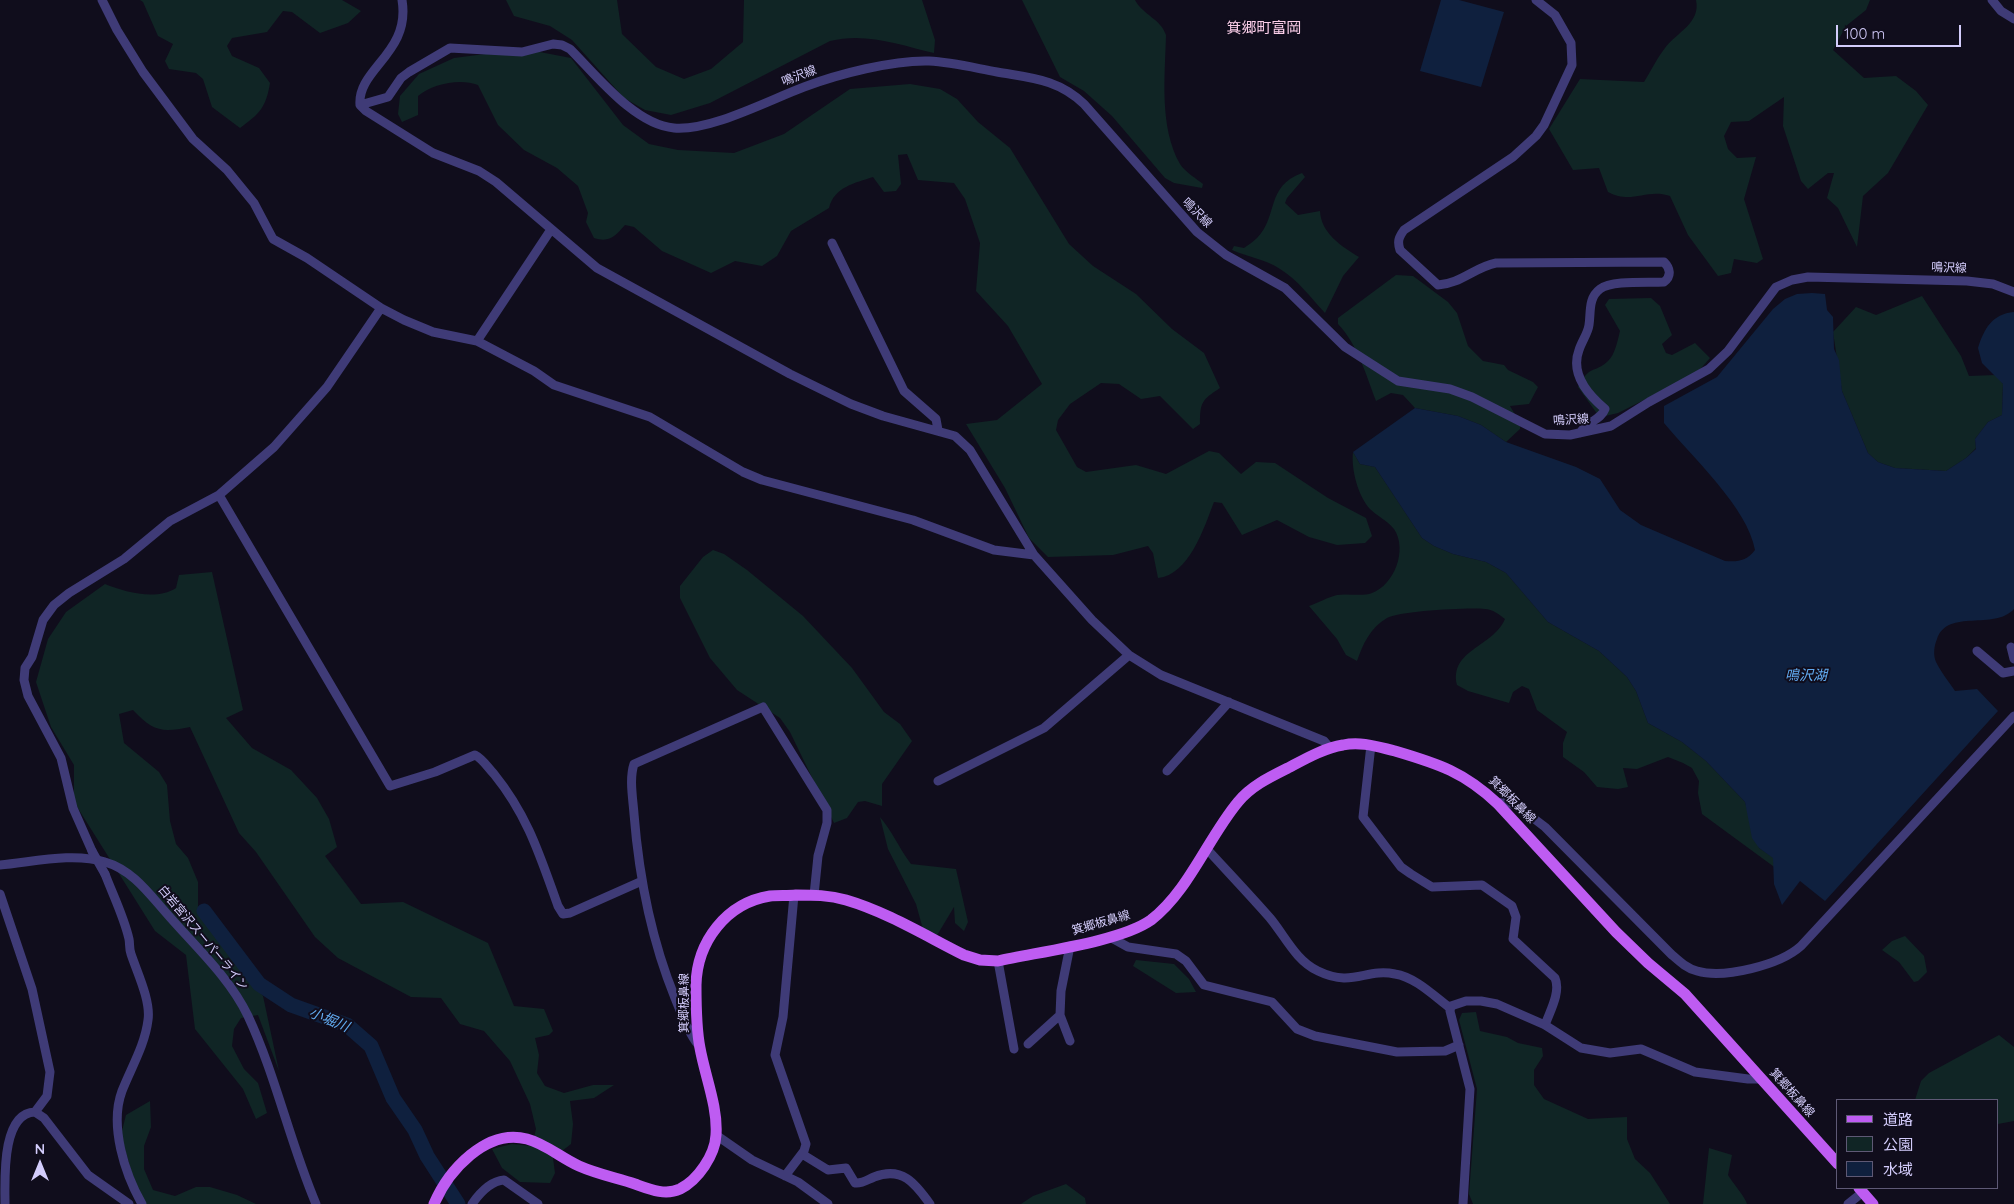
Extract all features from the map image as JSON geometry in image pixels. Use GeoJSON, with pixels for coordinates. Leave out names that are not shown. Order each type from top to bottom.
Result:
{"type":"FeatureCollection","features":[{"type":"Feature","properties":{"kind":"main road","name":"箕郷板鼻線"},"geometry":{"type":"LineString","coordinates":[[434,1204],[440,1190],[458,1167],[475,1152],[502,1138],[528,1139],[586,1168],[654,1190],[667,1192],[680,1189],[694,1179],[708,1161],[715,1144],[716,1135],[716,1118],[699,1046],[697,972],[699,958],[709,936],[730,914],[747,904],[770,896],[814,895],[836,897],[856,903],[964,955],[980,960],[998,961],[1110,937],[1142,925],[1161,911],[1175,895],[1235,805],[1252,789],[1273,775],[1330,748],[1349,744],[1371,745],[1439,764],[1480,786],[1616,932],[1648,963],[1685,994],[1836,1162]]}},
{"type":"Feature","properties":{"kind":"main road"},"geometry":{"type":"LineString","coordinates":[[1861,1190],[1873,1204]]}},
{"type":"Feature","properties":{"kind":"street"},"geometry":{"type":"LineString","coordinates":[[102,0],[117,30],[143,72],[193,138],[228,170],[254,203],[272,238],[307,258],[381,308],[433,332],[478,341],[534,371],[554,385],[650,417],[743,472],[762,480],[913,520],[994,550],[1034,555]]}},
{"type":"Feature","properties":{"kind":"street"},"geometry":{"type":"LineString","coordinates":[[402,0],[398,39],[362,87],[359,94],[360,105],[433,152],[479,171],[496,182],[550,231],[597,268],[790,374],[870,412],[955,436],[964,442],[1034,555],[1092,620],[1129,655],[1162,675],[1324,741],[1330,748]]}},
{"type":"Feature","properties":{"kind":"street"},"geometry":{"type":"LineString","coordinates":[[1536,0],[1555,15],[1571,44],[1572,65],[1544,125],[1536,136],[1513,157],[1404,230],[1399,237],[1398,244],[1400,250],[1438,285],[1456,282],[1487,264],[1496,263],[1664,262],[1670,272],[1668,279],[1664,282],[1613,284],[1601,288],[1593,296],[1589,326],[1576,363],[1579,377],[1594,399],[1605,409],[1603,414],[1585,425],[1580,434]]}},
{"type":"Feature","properties":{"kind":"street"},"geometry":{"type":"LineString","coordinates":[[1992,0],[2002,11],[2014,19]]}},
{"type":"Feature","properties":{"kind":"street","name":"鳴沢線"},"geometry":{"type":"LineString","coordinates":[[360,105],[388,97],[401,78],[450,48],[522,52],[553,44],[562,45],[570,50],[633,111],[673,128],[705,124],[748,111],[833,76],[906,62],[948,63],[1044,80],[1063,87],[1084,104],[1197,232],[1226,255],[1285,288],[1345,347],[1373,367],[1398,381],[1450,389],[1472,397],[1537,432],[1570,435],[1611,426],[1708,369],[1728,351],[1776,287],[1792,280],[1808,277],[1967,281],[1993,284],[2014,292]]}},
{"type":"Feature","properties":{"kind":"street"},"geometry":{"type":"LineString","coordinates":[[478,341],[550,231]]}},
{"type":"Feature","properties":{"kind":"street"},"geometry":{"type":"LineString","coordinates":[[832,243],[904,391],[936,419],[938,430]]}},
{"type":"Feature","properties":{"kind":"street"},"geometry":{"type":"LineString","coordinates":[[142,1204],[130,1184],[118,1136],[122,1092],[133,1068],[149,1019],[141,981],[130,951],[129,938],[105,874],[92,851],[73,808],[61,758],[28,696],[24,680],[26,668],[32,657],[43,620],[60,600],[131,554],[170,521],[218,495],[274,447],[304,414],[349,356],[381,308]]}},
{"type":"Feature","properties":{"kind":"street"},"geometry":{"type":"LineString","coordinates":[[218,495],[390,786],[435,772],[475,755],[498,780],[528,826],[537,844],[558,906],[563,914],[570,914],[642,881]]}},
{"type":"Feature","properties":{"kind":"street"},"geometry":{"type":"LineString","coordinates":[[2011,647],[2014,658]]}},
{"type":"Feature","properties":{"kind":"street"},"geometry":{"type":"LineString","coordinates":[[1977,652],[2004,674],[2014,671]]}},
{"type":"Feature","properties":{"kind":"street"},"geometry":{"type":"LineString","coordinates":[[938,780],[1044,728],[1129,655]]}},
{"type":"Feature","properties":{"kind":"street"},"geometry":{"type":"LineString","coordinates":[[1167,771],[1229,702]]}},
{"type":"Feature","properties":{"kind":"street"},"geometry":{"type":"LineString","coordinates":[[699,1046],[686,1026],[662,966],[642,881],[633,803],[634,764],[763,707],[827,810],[827,823],[818,856],[814,895]]}},
{"type":"Feature","properties":{"kind":"street"},"geometry":{"type":"LineString","coordinates":[[1498,804],[1506,801],[1520,808],[1545,827],[1671,954],[1687,967],[1706,974],[1752,970],[1794,952],[1801,946],[2014,716]]}},
{"type":"Feature","properties":{"kind":"street"},"geometry":{"type":"LineString","coordinates":[[1371,745],[1363,817],[1401,867],[1432,887],[1482,885],[1512,906],[1516,917],[1513,939],[1555,978],[1557,983],[1554,1000],[1545,1025]]}},
{"type":"Feature","properties":{"kind":"street"},"geometry":{"type":"LineString","coordinates":[[1206,848],[1271,920],[1301,959],[1315,970],[1331,977],[1349,980],[1380,973],[1396,974],[1429,992],[1450,1008],[1470,1089],[1463,1204]]}},
{"type":"Feature","properties":{"kind":"street","name":"白岩宮沢スーパーライン"},"geometry":{"type":"LineString","coordinates":[[0,865],[64,859],[92,860],[106,862],[120,868],[141,884],[216,970],[248,1015],[316,1204]]}},
{"type":"Feature","properties":{"kind":"street"},"geometry":{"type":"LineString","coordinates":[[0,894],[32,989],[50,1072],[46,1096],[35,1112],[25,1115],[19,1121],[9,1140],[6,1154],[5,1204]]}},
{"type":"Feature","properties":{"kind":"street"},"geometry":{"type":"LineString","coordinates":[[785,1176],[802,1154],[806,1144],[775,1055],[783,1017],[794,895]]}},
{"type":"Feature","properties":{"kind":"street"},"geometry":{"type":"LineString","coordinates":[[1110,937],[1128,947],[1176,954],[1186,961],[1204,985],[1272,1002],[1297,1029],[1315,1036],[1397,1052],[1438,1052],[1460,1045]]}},
{"type":"Feature","properties":{"kind":"street"},"geometry":{"type":"LineString","coordinates":[[1070,946],[1061,991],[1060,1015],[1070,1041]]}},
{"type":"Feature","properties":{"kind":"street"},"geometry":{"type":"LineString","coordinates":[[998,961],[1014,1050]]}},
{"type":"Feature","properties":{"kind":"street"},"geometry":{"type":"LineString","coordinates":[[1450,1008],[1466,1001],[1481,1001],[1521,1013],[1545,1025],[1581,1048],[1610,1053],[1641,1049],[1695,1072],[1748,1080],[1760,1079]]}},
{"type":"Feature","properties":{"kind":"street"},"geometry":{"type":"LineString","coordinates":[[1028,1044],[1060,1015]]}},
{"type":"Feature","properties":{"kind":"street"},"geometry":{"type":"LineString","coordinates":[[35,1112],[44,1118],[88,1175],[129,1204]]}},
{"type":"Feature","properties":{"kind":"street"},"geometry":{"type":"LineString","coordinates":[[716,1135],[752,1160],[798,1182],[828,1204]]}},
{"type":"Feature","properties":{"kind":"street"},"geometry":{"type":"LineString","coordinates":[[802,1154],[828,1170],[846,1168],[856,1183],[860,1184],[875,1177],[891,1173],[904,1175],[915,1184],[930,1204]]}},
{"type":"Feature","properties":{"kind":"street"},"geometry":{"type":"LineString","coordinates":[[472,1204],[478,1195],[498,1180],[504,1180],[538,1204]]}},
{"type":"Feature","properties":{"kind":"street"},"geometry":{"type":"LineString","coordinates":[[1848,1204],[1861,1190]]}},
{"type":"Feature","properties":{"kind":"green space"},"geometry":{"type":"Polygon","coordinates":[[[140,0],[342,0],[361,11],[348,23],[320,33],[292,12],[283,11],[267,32],[232,38],[227,46],[232,56],[259,68],[270,83],[261,110],[240,128],[212,107],[203,79],[196,73],[169,69],[165,61],[173,44],[158,36],[143,2],[140,0]]]}},
{"type":"Feature","properties":{"kind":"green space"},"geometry":{"type":"Polygon","coordinates":[[[506,0],[617,0],[622,34],[656,67],[684,79],[711,69],[743,42],[744,0],[922,0],[935,40],[934,53],[896,43],[870,39],[857,38],[830,41],[710,103],[671,115],[645,110],[624,98],[572,40],[550,26],[514,16],[506,0]]]}},
{"type":"Feature","properties":{"kind":"green space"},"geometry":{"type":"Polygon","coordinates":[[[1022,0],[1135,0],[1160,25],[1166,35],[1164,84],[1166,118],[1173,150],[1182,167],[1203,184],[1202,188],[1174,183],[1165,178],[1112,116],[1084,91],[1060,77],[1022,0]]]}},
{"type":"Feature","properties":{"kind":"green space"},"geometry":{"type":"Polygon","coordinates":[[[1696,0],[1870,0],[1866,10],[1846,26],[1833,50],[1864,78],[1896,76],[1916,91],[1928,105],[1888,173],[1863,196],[1857,247],[1838,208],[1827,198],[1834,173],[1828,173],[1808,189],[1801,181],[1783,126],[1784,97],[1749,121],[1731,122],[1724,136],[1728,149],[1737,158],[1756,157],[1744,199],[1763,259],[1757,263],[1734,259],[1731,273],[1718,276],[1688,235],[1670,196],[1654,194],[1632,197],[1617,196],[1608,192],[1599,168],[1573,170],[1549,129],[1580,79],[1644,82],[1665,48],[1692,21],[1697,8],[1696,0]]]}},
{"type":"Feature","properties":{"kind":"green space"},"geometry":{"type":"Polygon","coordinates":[[[524,49],[571,58],[623,125],[649,144],[678,150],[734,153],[784,134],[850,89],[910,84],[940,89],[957,99],[978,122],[1010,148],[1069,244],[1093,266],[1136,294],[1172,329],[1204,353],[1220,388],[1203,402],[1200,424],[1193,429],[1160,396],[1141,399],[1119,384],[1101,383],[1070,404],[1058,420],[1056,430],[1077,467],[1086,472],[1136,465],[1166,474],[1209,451],[1219,453],[1241,474],[1256,462],[1275,463],[1328,498],[1366,518],[1372,536],[1365,543],[1337,545],[1309,537],[1277,520],[1242,535],[1222,503],[1214,502],[1194,549],[1178,569],[1169,575],[1158,578],[1153,553],[1148,546],[1113,555],[1048,557],[1029,538],[1005,488],[966,424],[997,420],[1042,384],[1008,326],[976,291],[980,243],[965,199],[954,183],[918,180],[907,154],[898,155],[901,184],[896,191],[884,192],[873,177],[846,187],[835,195],[829,208],[791,231],[777,256],[762,266],[735,261],[711,273],[662,251],[634,227],[625,225],[612,238],[604,240],[594,238],[586,222],[588,213],[578,186],[557,168],[524,150],[498,125],[478,85],[455,82],[438,85],[418,96],[418,115],[402,122],[398,114],[400,96],[419,74],[454,58],[524,49]]]}},
{"type":"Feature","properties":{"kind":"green space"},"geometry":{"type":"Polygon","coordinates":[[[1302,173],[1305,177],[1285,203],[1298,215],[1320,211],[1324,226],[1333,238],[1359,257],[1343,276],[1325,313],[1304,289],[1286,273],[1268,263],[1232,250],[1234,246],[1244,248],[1257,238],[1264,229],[1277,194],[1282,186],[1290,179],[1302,173]]]}},
{"type":"Feature","properties":{"kind":"green space"},"geometry":{"type":"Polygon","coordinates":[[[1396,275],[1413,276],[1448,302],[1457,313],[1468,346],[1483,361],[1504,365],[1508,370],[1533,382],[1538,387],[1529,404],[1510,406],[1520,423],[1520,429],[1506,442],[1481,425],[1458,416],[1415,408],[1403,395],[1391,393],[1376,401],[1361,361],[1351,341],[1338,324],[1338,318],[1396,275]]]}},
{"type":"Feature","properties":{"kind":"green space"},"geometry":{"type":"Polygon","coordinates":[[[1922,296],[1961,356],[1969,376],[1996,375],[2003,384],[2002,415],[1988,422],[1975,439],[1976,448],[1966,458],[1946,471],[1895,468],[1878,462],[1868,453],[1842,391],[1833,332],[1856,307],[1876,315],[1922,296]]]}},
{"type":"Feature","properties":{"kind":"green space"},"geometry":{"type":"Polygon","coordinates":[[[1651,298],[1660,306],[1672,335],[1662,344],[1666,353],[1672,355],[1695,343],[1710,358],[1696,374],[1618,413],[1605,416],[1598,415],[1578,387],[1589,372],[1608,361],[1616,347],[1620,331],[1605,305],[1609,299],[1651,298]]]}},
{"type":"Feature","properties":{"kind":"green space"},"geometry":{"type":"Polygon","coordinates":[[[1353,452],[1360,464],[1375,467],[1422,538],[1434,546],[1453,554],[1486,562],[1506,573],[1548,622],[1599,651],[1627,677],[1636,691],[1648,723],[1682,742],[1706,761],[1745,802],[1759,848],[1774,858],[1777,869],[1702,814],[1698,793],[1699,781],[1692,768],[1668,757],[1637,769],[1623,768],[1628,787],[1618,789],[1597,787],[1584,772],[1563,757],[1563,743],[1567,732],[1537,710],[1529,689],[1522,686],[1513,692],[1509,703],[1468,691],[1457,685],[1456,673],[1459,664],[1491,636],[1505,619],[1493,611],[1488,609],[1451,609],[1405,613],[1387,618],[1372,632],[1357,661],[1346,655],[1337,639],[1309,606],[1337,595],[1368,594],[1380,589],[1387,583],[1397,566],[1400,547],[1394,529],[1370,509],[1362,497],[1354,474],[1353,452]]]}},
{"type":"Feature","properties":{"kind":"green space"},"geometry":{"type":"Polygon","coordinates":[[[713,550],[724,554],[747,570],[803,616],[852,668],[884,712],[900,724],[912,741],[882,784],[882,806],[865,801],[858,802],[847,818],[834,823],[790,732],[780,718],[737,690],[710,658],[680,598],[680,586],[703,557],[713,550]]]}},
{"type":"Feature","properties":{"kind":"green space"},"geometry":{"type":"Polygon","coordinates":[[[212,572],[243,710],[226,718],[252,748],[291,770],[317,798],[329,819],[337,847],[325,856],[361,904],[403,902],[488,943],[514,1006],[544,1009],[553,1031],[549,1035],[535,1038],[539,1055],[537,1073],[545,1086],[564,1093],[593,1085],[614,1085],[594,1098],[570,1101],[573,1124],[571,1144],[553,1158],[555,1173],[550,1183],[520,1182],[502,1168],[492,1149],[512,1144],[532,1146],[536,1129],[530,1104],[510,1061],[484,1031],[460,1024],[441,998],[411,997],[338,958],[315,937],[256,852],[239,833],[190,727],[172,730],[158,729],[146,722],[133,710],[119,714],[124,743],[159,772],[167,785],[170,821],[176,844],[188,858],[198,882],[198,911],[263,996],[279,1071],[258,1015],[241,1018],[234,1029],[232,1046],[244,1069],[258,1083],[267,1113],[256,1119],[243,1089],[195,1029],[186,955],[155,931],[74,802],[74,765],[51,727],[36,682],[48,639],[66,612],[105,584],[140,594],[159,594],[176,588],[179,575],[212,572]]]}},
{"type":"Feature","properties":{"kind":"green space"},"geometry":{"type":"Polygon","coordinates":[[[880,817],[911,864],[956,869],[968,922],[964,931],[955,923],[954,907],[936,937],[924,933],[916,904],[888,849],[880,817]]]}},
{"type":"Feature","properties":{"kind":"green space"},"geometry":{"type":"Polygon","coordinates":[[[1905,936],[1924,956],[1927,972],[1918,981],[1914,982],[1899,962],[1882,950],[1892,941],[1905,936]]]}},
{"type":"Feature","properties":{"kind":"green space"},"geometry":{"type":"Polygon","coordinates":[[[1136,960],[1174,964],[1189,979],[1196,992],[1176,993],[1133,966],[1136,960]]]}},
{"type":"Feature","properties":{"kind":"green space"},"geometry":{"type":"Polygon","coordinates":[[[1476,1012],[1480,1031],[1507,1037],[1518,1043],[1542,1048],[1543,1056],[1534,1070],[1534,1085],[1544,1099],[1588,1119],[1627,1117],[1627,1139],[1635,1159],[1650,1173],[1670,1204],[1473,1204],[1469,1194],[1477,1089],[1459,1020],[1462,1013],[1476,1012]]]}},
{"type":"Feature","properties":{"kind":"green space"},"geometry":{"type":"Polygon","coordinates":[[[1999,1035],[2014,1047],[2014,1121],[1999,1124],[1999,1099],[1915,1099],[1921,1081],[1929,1073],[1999,1035]]]}},
{"type":"Feature","properties":{"kind":"green space"},"geometry":{"type":"Polygon","coordinates":[[[150,1101],[151,1127],[144,1146],[144,1169],[153,1190],[175,1196],[196,1187],[210,1187],[237,1195],[256,1204],[146,1204],[135,1184],[121,1135],[126,1115],[150,1101]]]}},
{"type":"Feature","properties":{"kind":"green space"},"geometry":{"type":"Polygon","coordinates":[[[1709,1148],[1732,1155],[1728,1175],[1747,1204],[1703,1204],[1709,1148]]]}},
{"type":"Feature","properties":{"kind":"green space"},"geometry":{"type":"Polygon","coordinates":[[[1066,1184],[1085,1198],[1086,1204],[1021,1204],[1033,1196],[1066,1184]]]}},
{"type":"Feature","properties":{"kind":"water"},"geometry":{"type":"Polygon","coordinates":[[[1441,0],[1459,0],[1504,12],[1481,87],[1420,71],[1441,0]]]}},
{"type":"Feature","properties":{"kind":"water","name":"鳴沢湖"},"geometry":{"type":"Polygon","coordinates":[[[1797,294],[1825,294],[1827,310],[1833,317],[1834,349],[1839,360],[1842,391],[1868,453],[1878,462],[1895,468],[1946,471],[1976,449],[1975,439],[1988,422],[2002,415],[2003,384],[1982,363],[1978,348],[1986,329],[1995,319],[2006,313],[2014,312],[2014,609],[1995,619],[1951,624],[1943,630],[1937,639],[1935,648],[1934,656],[1936,662],[1955,691],[1977,689],[1998,711],[1825,901],[1800,881],[1782,905],[1774,884],[1773,858],[1759,848],[1752,838],[1745,802],[1706,761],[1682,742],[1648,723],[1636,691],[1627,677],[1599,651],[1548,622],[1506,573],[1486,562],[1453,554],[1434,546],[1422,538],[1375,467],[1360,464],[1353,452],[1415,408],[1458,416],[1481,425],[1506,442],[1576,467],[1600,479],[1620,510],[1641,525],[1725,561],[1742,560],[1755,550],[1742,517],[1731,500],[1664,423],[1664,406],[1717,377],[1773,309],[1785,299],[1797,294]]]}},
{"type":"Feature","properties":{"kind":"waterway","name":"小堀川"},"geometry":{"type":"LineString","coordinates":[[204,911],[259,984],[291,1005],[347,1025],[371,1046],[393,1098],[415,1130],[427,1156],[458,1204]]}},
{"type":"Feature","properties":{"kind":"district","name":"箕郷町富岡"},"geometry":{"type":"Point","coordinates":[1264,28]}}]}
